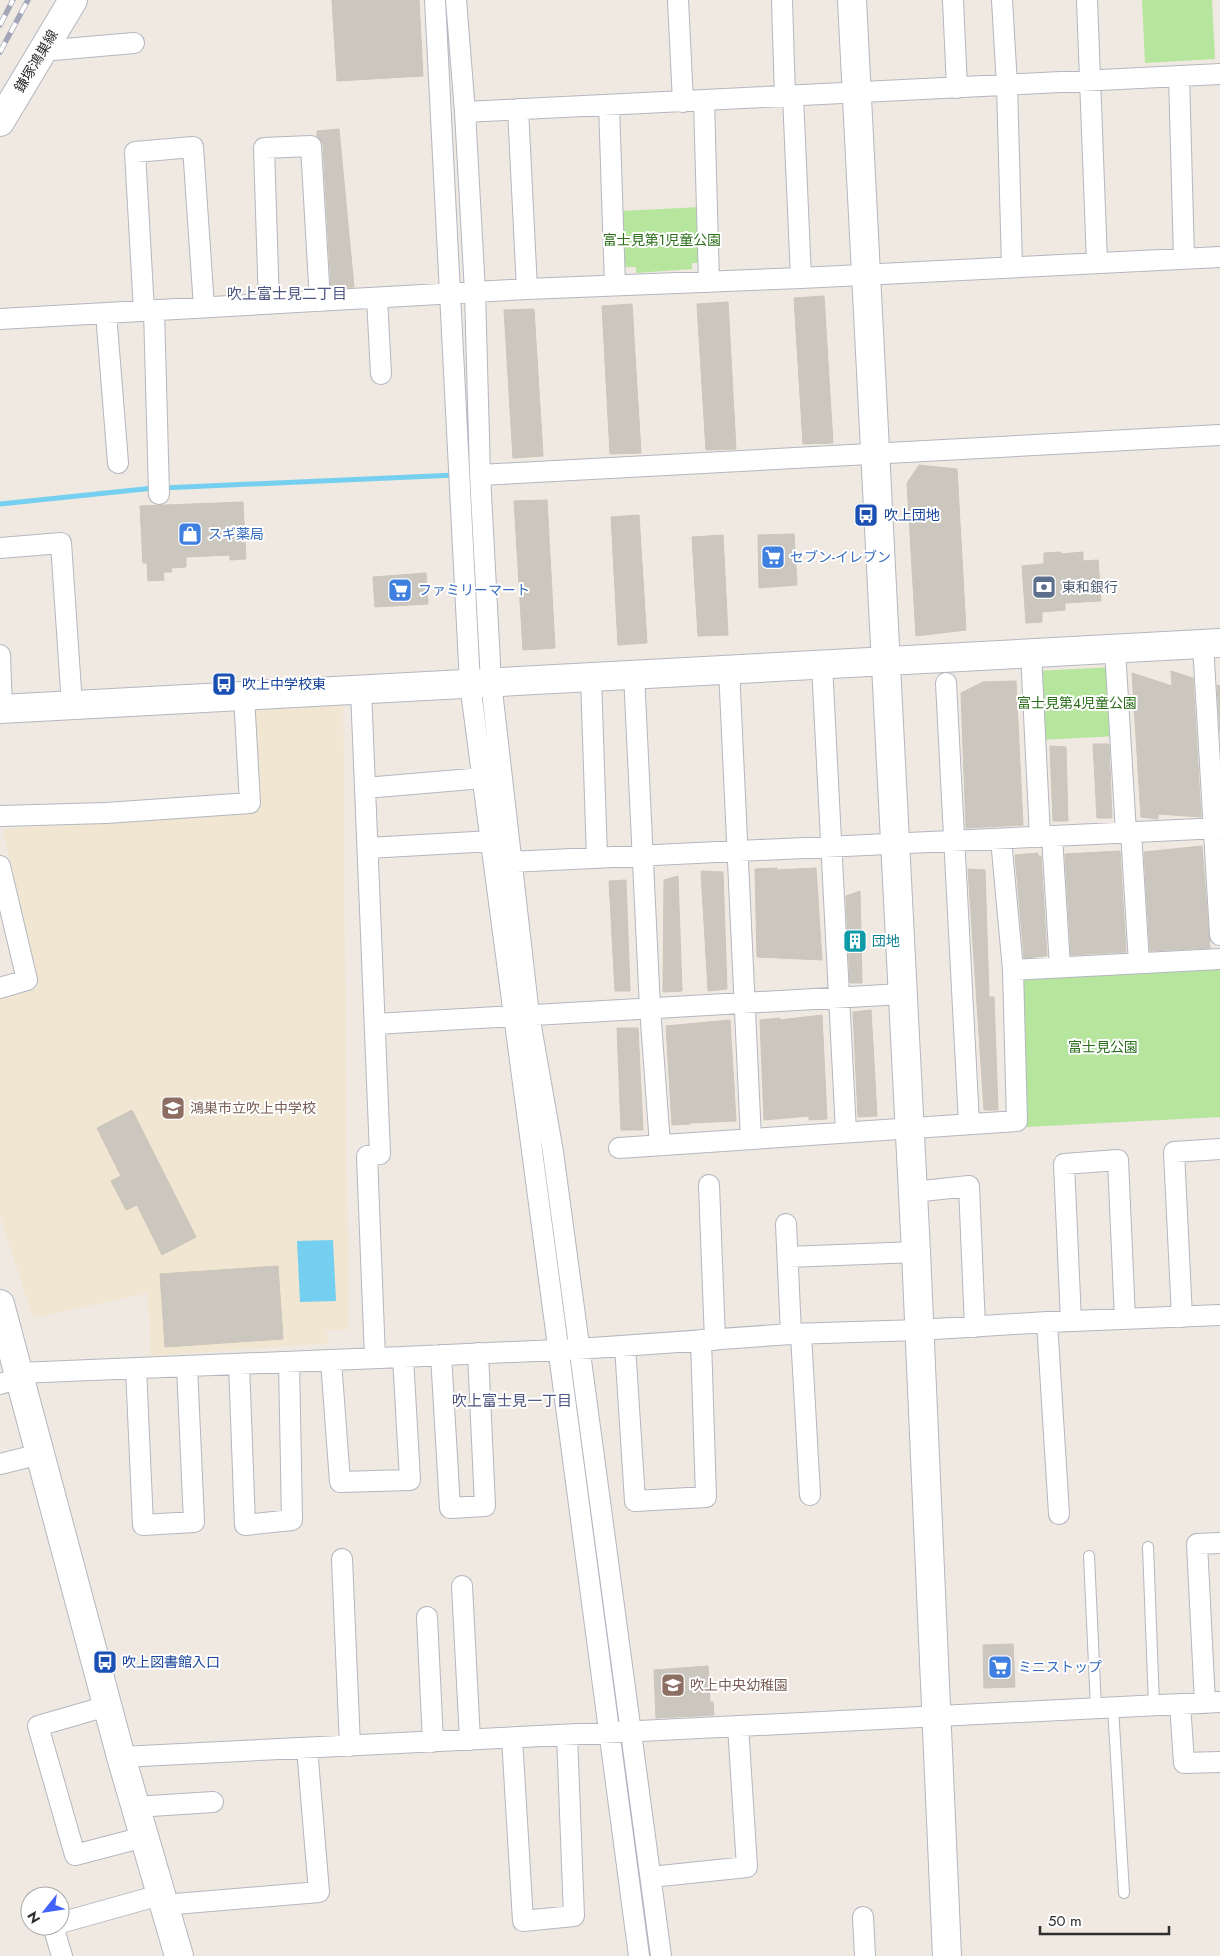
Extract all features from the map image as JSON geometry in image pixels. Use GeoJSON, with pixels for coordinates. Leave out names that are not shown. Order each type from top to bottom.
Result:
{"type":"FeatureCollection","features":[{"type":"Feature","properties":{"kind":"street","name":"鎌塚鴻巣線"},"geometry":{"type":"LineString","coordinates":[[0,122],[73,0]]}},
{"type":"Feature","properties":{"kind":"street"},"geometry":{"type":"LineString","coordinates":[[435,0],[450,294],[481,683],[510,862],[521,1015]]}},
{"type":"Feature","properties":{"kind":"street"},"geometry":{"type":"LineString","coordinates":[[456,0],[465,112],[475,292],[480,474],[483,778],[521,1015],[569,1349],[632,1732],[661,1956]]}},
{"type":"Feature","properties":{"kind":"street"},"geometry":{"type":"LineString","coordinates":[[678,0],[683,102]]}},
{"type":"Feature","properties":{"kind":"street"},"geometry":{"type":"LineString","coordinates":[[782,0],[801,278]]}},
{"type":"Feature","properties":{"kind":"street"},"geometry":{"type":"LineString","coordinates":[[852,0],[916,1252],[947,1956]]}},
{"type":"Feature","properties":{"kind":"street"},"geometry":{"type":"LineString","coordinates":[[953,0],[957,88]]}},
{"type":"Feature","properties":{"kind":"street"},"geometry":{"type":"LineString","coordinates":[[1002,0],[1007,85],[1012,266]]}},
{"type":"Feature","properties":{"kind":"street"},"geometry":{"type":"LineString","coordinates":[[1087,0],[1098,262]]}},
{"type":"Feature","properties":{"kind":"street"},"geometry":{"type":"LineString","coordinates":[[42,51],[134,43]]}},
{"type":"Feature","properties":{"kind":"street"},"geometry":{"type":"LineString","coordinates":[[465,112],[1220,74]]}},
{"type":"Feature","properties":{"kind":"street"},"geometry":{"type":"LineString","coordinates":[[1179,76],[1184,258]]}},
{"type":"Feature","properties":{"kind":"street"},"geometry":{"type":"LineString","coordinates":[[704,101],[710,282]]}},
{"type":"Feature","properties":{"kind":"street"},"geometry":{"type":"LineString","coordinates":[[609,105],[615,285]]}},
{"type":"Feature","properties":{"kind":"street"},"geometry":{"type":"LineString","coordinates":[[518,109],[527,289]]}},
{"type":"Feature","properties":{"kind":"street"},"geometry":{"type":"LineString","coordinates":[[269,304],[264,148],[311,146],[320,301]]}},
{"type":"Feature","properties":{"kind":"street"},"geometry":{"type":"LineString","coordinates":[[159,494],[149,310],[135,152],[193,148],[204,307]]}},
{"type":"Feature","properties":{"kind":"street"},"geometry":{"type":"LineString","coordinates":[[0,318],[527,289],[801,278],[1220,256]]}},
{"type":"Feature","properties":{"kind":"street"},"geometry":{"type":"LineString","coordinates":[[377,298],[381,374]]}},
{"type":"Feature","properties":{"kind":"street"},"geometry":{"type":"LineString","coordinates":[[106,313],[118,463]]}},
{"type":"Feature","properties":{"kind":"street"},"geometry":{"type":"LineString","coordinates":[[480,474],[1220,435]]}},
{"type":"Feature","properties":{"kind":"street"},"geometry":{"type":"LineString","coordinates":[[0,548],[61,544],[72,705]]}},
{"type":"Feature","properties":{"kind":"street"},"geometry":{"type":"LineString","coordinates":[[0,656],[1,709],[1211,643],[1220,935]]}},
{"type":"Feature","properties":{"kind":"street"},"geometry":{"type":"LineString","coordinates":[[1115,648],[1138,963]]}},
{"type":"Feature","properties":{"kind":"street"},"geometry":{"type":"LineString","coordinates":[[1032,653],[1046,837],[1060,968]]}},
{"type":"Feature","properties":{"kind":"street"},"geometry":{"type":"LineString","coordinates":[[822,664],[833,847],[838,997],[846,1132]]}},
{"type":"Feature","properties":{"kind":"street"},"geometry":{"type":"LineString","coordinates":[[729,669],[751,1139]]}},
{"type":"Feature","properties":{"kind":"street"},"geometry":{"type":"LineString","coordinates":[[634,674],[650,1008],[660,1145]]}},
{"type":"Feature","properties":{"kind":"street"},"geometry":{"type":"LineString","coordinates":[[591,677],[597,858]]}},
{"type":"Feature","properties":{"kind":"street"},"geometry":{"type":"LineString","coordinates":[[946,683],[969,1123]]}},
{"type":"Feature","properties":{"kind":"street"},"geometry":{"type":"LineString","coordinates":[[361,690],[380,1154],[367,1156],[375,1358]]}},
{"type":"Feature","properties":{"kind":"street"},"geometry":{"type":"LineString","coordinates":[[0,816],[106,813],[250,803],[244,696]]}},
{"type":"Feature","properties":{"kind":"street"},"geometry":{"type":"LineString","coordinates":[[365,788],[483,778]]}},
{"type":"Feature","properties":{"kind":"street"},"geometry":{"type":"LineString","coordinates":[[510,862],[1216,828]]}},
{"type":"Feature","properties":{"kind":"street"},"geometry":{"type":"LineString","coordinates":[[619,1148],[1017,1121],[1013,970],[1002,839]]}},
{"type":"Feature","properties":{"kind":"street"},"geometry":{"type":"LineString","coordinates":[[368,848],[492,841]]}},
{"type":"Feature","properties":{"kind":"street"},"geometry":{"type":"LineString","coordinates":[[0,866],[27,980],[0,988]]}},
{"type":"Feature","properties":{"kind":"street"},"geometry":{"type":"LineString","coordinates":[[1013,970],[1220,958]]}},
{"type":"Feature","properties":{"kind":"street"},"geometry":{"type":"LineString","coordinates":[[375,1024],[902,994]]}},
{"type":"Feature","properties":{"kind":"street"},"geometry":{"type":"LineString","coordinates":[[1182,1317],[1174,1152],[1220,1149]]}},
{"type":"Feature","properties":{"kind":"street"},"geometry":{"type":"LineString","coordinates":[[1071,1321],[1064,1164],[1118,1160],[1125,1319]]}},
{"type":"Feature","properties":{"kind":"street"},"geometry":{"type":"LineString","coordinates":[[624,1346],[635,1501],[706,1497],[709,1186]]}},
{"type":"Feature","properties":{"kind":"street"},"geometry":{"type":"LineString","coordinates":[[913,1192],[969,1186],[976,1327]]}},
{"type":"Feature","properties":{"kind":"street"},"geometry":{"type":"LineString","coordinates":[[786,1224],[810,1495]]}},
{"type":"Feature","properties":{"kind":"street"},"geometry":{"type":"LineString","coordinates":[[788,1258],[916,1252]]}},
{"type":"Feature","properties":{"kind":"street"},"geometry":{"type":"LineString","coordinates":[[0,1304],[13,1378],[40,1454],[121,1757],[179,1956]]}},
{"type":"Feature","properties":{"kind":"street"},"geometry":{"type":"LineString","coordinates":[[13,1378],[136,1368],[331,1361],[624,1346],[796,1334],[919,1330],[1047,1322],[1220,1315]]}},
{"type":"Feature","properties":{"kind":"street"},"geometry":{"type":"LineString","coordinates":[[1047,1322],[1059,1514]]}},
{"type":"Feature","properties":{"kind":"street"},"geometry":{"type":"LineString","coordinates":[[569,1349],[609,1733],[639,1956]]}},
{"type":"Feature","properties":{"kind":"street"},"geometry":{"type":"LineString","coordinates":[[441,1355],[450,1508],[484,1506],[478,1353]]}},
{"type":"Feature","properties":{"kind":"street"},"geometry":{"type":"LineString","coordinates":[[331,1361],[340,1482],[410,1480],[403,1357]]}},
{"type":"Feature","properties":{"kind":"street"},"geometry":{"type":"LineString","coordinates":[[239,1364],[245,1525],[292,1520],[289,1362]]}},
{"type":"Feature","properties":{"kind":"street"},"geometry":{"type":"LineString","coordinates":[[136,1368],[143,1525],[194,1522],[187,1366]]}},
{"type":"Feature","properties":{"kind":"street"},"geometry":{"type":"LineString","coordinates":[[0,1464],[40,1454]]}},
{"type":"Feature","properties":{"kind":"street"},"geometry":{"type":"LineString","coordinates":[[121,1757],[1212,1702],[1197,1544],[1220,1543]]}},
{"type":"Feature","properties":{"kind":"street"},"geometry":{"type":"LineString","coordinates":[[342,1559],[350,1746]]}},
{"type":"Feature","properties":{"kind":"street"},"geometry":{"type":"LineString","coordinates":[[462,1586],[470,1740]]}},
{"type":"Feature","properties":{"kind":"street"},"geometry":{"type":"LineString","coordinates":[[427,1616],[433,1742]]}},
{"type":"Feature","properties":{"kind":"street"},"geometry":{"type":"LineString","coordinates":[[1180,1704],[1184,1764],[1220,1762]]}},
{"type":"Feature","properties":{"kind":"street"},"geometry":{"type":"LineString","coordinates":[[107,1706],[38,1726],[75,1855],[144,1836]]}},
{"type":"Feature","properties":{"kind":"street"},"geometry":{"type":"LineString","coordinates":[[651,1878],[747,1866],[738,1726]]}},
{"type":"Feature","properties":{"kind":"street"},"geometry":{"type":"LineString","coordinates":[[512,1738],[523,1922],[574,1916],[567,1735]]}},
{"type":"Feature","properties":{"kind":"street"},"geometry":{"type":"LineString","coordinates":[[70,1921],[162,1900],[318,1892],[307,1748]]}},
{"type":"Feature","properties":{"kind":"street"},"geometry":{"type":"LineString","coordinates":[[135,1807],[213,1802]]}},
{"type":"Feature","properties":{"kind":"street"},"geometry":{"type":"LineString","coordinates":[[864,1917],[865,1956]]}},
{"type":"Feature","properties":{"kind":"street"},"geometry":{"type":"LineString","coordinates":[[57,1936],[62,1956]]}},
{"type":"Feature","properties":{"kind":"lane"},"geometry":{"type":"LineString","coordinates":[[1148,1546],[1154,1705]]}},
{"type":"Feature","properties":{"kind":"lane"},"geometry":{"type":"LineString","coordinates":[[1089,1556],[1124,1893]]}},
{"type":"Feature","properties":{"kind":"shaded area","name":"鴻巣市立吹上中学校"},"geometry":{"type":"Polygon","coordinates":[[[343,705],[348,1330],[326,1331],[329,1343],[151,1356],[148,1293],[33,1318],[0,1216],[0,999],[39,988],[3,829],[258,808],[256,708],[343,705]]]}},
{"type":"Feature","properties":{"kind":"green space"},"geometry":{"type":"Polygon","coordinates":[[[1142,0],[1212,0],[1215,59],[1145,63],[1142,0]]]}},
{"type":"Feature","properties":{"kind":"green space","name":"富士見第1児童公園"},"geometry":{"type":"Polygon","coordinates":[[[701,207],[703,263],[692,263],[692,269],[636,273],[636,267],[623,267],[621,211],[701,207]]]}},
{"type":"Feature","properties":{"kind":"green space","name":"富士見第4児童公園"},"geometry":{"type":"Polygon","coordinates":[[[1114,667],[1117,736],[1039,740],[1036,671],[1114,667]]]}},
{"type":"Feature","properties":{"kind":"green space","name":"富士見公園"},"geometry":{"type":"Polygon","coordinates":[[[1220,966],[1220,1117],[1026,1127],[1019,993],[1021,981],[1026,977],[1220,966]]]}},
{"type":"Feature","properties":{"kind":"water"},"geometry":{"type":"Polygon","coordinates":[[[333,1240],[336,1301],[300,1302],[297,1241],[333,1240]]]}},
{"type":"Feature","properties":{"kind":"building"},"geometry":{"type":"Polygon","coordinates":[[[332,0],[419,0],[423,76],[337,81],[332,0]]]}},
{"type":"Feature","properties":{"kind":"building"},"geometry":{"type":"Polygon","coordinates":[[[339,129],[354,287],[331,288],[323,145],[317,136],[317,131],[339,129]]]}},
{"type":"Feature","properties":{"kind":"building"},"geometry":{"type":"Polygon","coordinates":[[[824,296],[833,443],[803,444],[794,298],[824,296]]]}},
{"type":"Feature","properties":{"kind":"building"},"geometry":{"type":"Polygon","coordinates":[[[728,302],[736,449],[706,450],[697,304],[728,302]]]}},
{"type":"Feature","properties":{"kind":"building"},"geometry":{"type":"Polygon","coordinates":[[[632,304],[641,453],[610,454],[602,306],[632,304]]]}},
{"type":"Feature","properties":{"kind":"building"},"geometry":{"type":"Polygon","coordinates":[[[534,309],[543,456],[513,458],[504,310],[534,309]]]}},
{"type":"Feature","properties":{"kind":"building"},"geometry":{"type":"Polygon","coordinates":[[[919,465],[957,469],[966,630],[916,636],[907,483],[919,465]]]}},
{"type":"Feature","properties":{"kind":"building"},"geometry":{"type":"Polygon","coordinates":[[[547,500],[555,648],[523,650],[514,501],[547,500]]]}},
{"type":"Feature","properties":{"kind":"building"},"geometry":{"type":"Polygon","coordinates":[[[243,502],[246,559],[230,560],[230,555],[186,557],[186,567],[171,568],[172,572],[163,572],[164,580],[148,581],[147,563],[143,563],[140,506],[243,502]]]}},
{"type":"Feature","properties":{"kind":"building"},"geometry":{"type":"Polygon","coordinates":[[[639,515],[647,643],[618,645],[611,517],[639,515]]]}},
{"type":"Feature","properties":{"kind":"building"},"geometry":{"type":"Polygon","coordinates":[[[794,534],[797,585],[759,588],[758,535],[794,534]]]}},
{"type":"Feature","properties":{"kind":"building"},"geometry":{"type":"Polygon","coordinates":[[[723,535],[728,635],[698,636],[692,537],[723,535]]]}},
{"type":"Feature","properties":{"kind":"building"},"geometry":{"type":"Polygon","coordinates":[[[1061,552],[1061,554],[1083,552],[1083,561],[1098,560],[1101,601],[1065,603],[1065,610],[1042,612],[1042,622],[1026,623],[1022,566],[1044,564],[1044,553],[1061,552]]]}},
{"type":"Feature","properties":{"kind":"building"},"geometry":{"type":"Polygon","coordinates":[[[426,573],[428,604],[375,607],[373,577],[426,573]]]}},
{"type":"Feature","properties":{"kind":"building"},"geometry":{"type":"Polygon","coordinates":[[[1171,671],[1193,678],[1201,817],[1158,814],[1158,819],[1141,817],[1132,673],[1172,686],[1171,671]]]}},
{"type":"Feature","properties":{"kind":"building"},"geometry":{"type":"Polygon","coordinates":[[[1016,681],[1023,825],[966,828],[961,693],[983,682],[1016,681]]]}},
{"type":"Feature","properties":{"kind":"building"},"geometry":{"type":"Polygon","coordinates":[[[1217,685],[1220,686],[1220,731],[1217,685]]]}},
{"type":"Feature","properties":{"kind":"building"},"geometry":{"type":"Polygon","coordinates":[[[1093,744],[1109,744],[1112,818],[1097,818],[1093,744]]]}},
{"type":"Feature","properties":{"kind":"building"},"geometry":{"type":"Polygon","coordinates":[[[1050,746],[1066,747],[1068,821],[1053,821],[1050,746]]]}},
{"type":"Feature","properties":{"kind":"building"},"geometry":{"type":"Polygon","coordinates":[[[1202,846],[1210,948],[1150,951],[1144,852],[1202,846]]]}},
{"type":"Feature","properties":{"kind":"building"},"geometry":{"type":"Polygon","coordinates":[[[1120,851],[1126,952],[1071,955],[1065,854],[1120,851]]]}},
{"type":"Feature","properties":{"kind":"building"},"geometry":{"type":"Polygon","coordinates":[[[1038,853],[1038,856],[1041,856],[1047,956],[1024,958],[1015,855],[1038,853]]]}},
{"type":"Feature","properties":{"kind":"building"},"geometry":{"type":"Polygon","coordinates":[[[777,868],[777,870],[816,868],[822,960],[757,957],[755,869],[777,868]]]}},
{"type":"Feature","properties":{"kind":"building"},"geometry":{"type":"Polygon","coordinates":[[[968,869],[985,870],[989,997],[994,997],[998,1110],[984,1110],[968,869]]]}},
{"type":"Feature","properties":{"kind":"building"},"geometry":{"type":"Polygon","coordinates":[[[701,871],[723,872],[727,989],[708,991],[701,871]]]}},
{"type":"Feature","properties":{"kind":"building"},"geometry":{"type":"Polygon","coordinates":[[[678,876],[682,991],[663,992],[664,880],[678,876]]]}},
{"type":"Feature","properties":{"kind":"building"},"geometry":{"type":"Polygon","coordinates":[[[626,880],[630,991],[615,991],[609,881],[626,880]]]}},
{"type":"Feature","properties":{"kind":"building","name":"団地"},"geometry":{"type":"Polygon","coordinates":[[[860,891],[862,983],[850,983],[846,896],[860,891]]]}},
{"type":"Feature","properties":{"kind":"building"},"geometry":{"type":"Polygon","coordinates":[[[871,1010],[877,1116],[858,1117],[853,1012],[871,1010]]]}},
{"type":"Feature","properties":{"kind":"building"},"geometry":{"type":"Polygon","coordinates":[[[822,1015],[827,1119],[809,1120],[809,1116],[764,1120],[760,1020],[780,1018],[780,1020],[822,1015]]]}},
{"type":"Feature","properties":{"kind":"building"},"geometry":{"type":"Polygon","coordinates":[[[730,1020],[736,1121],[672,1125],[666,1026],[730,1020]]]}},
{"type":"Feature","properties":{"kind":"building"},"geometry":{"type":"Polygon","coordinates":[[[617,1028],[638,1028],[643,1130],[621,1130],[617,1028]]]}},
{"type":"Feature","properties":{"kind":"building"},"geometry":{"type":"Polygon","coordinates":[[[132,1110],[196,1237],[162,1255],[137,1205],[126,1210],[111,1181],[121,1176],[97,1128],[132,1110]]]}},
{"type":"Feature","properties":{"kind":"building"},"geometry":{"type":"Polygon","coordinates":[[[278,1266],[283,1339],[165,1347],[160,1274],[278,1266]]]}},
{"type":"Feature","properties":{"kind":"building"},"geometry":{"type":"Polygon","coordinates":[[[1013,1644],[1015,1687],[984,1688],[983,1645],[1013,1644]]]}},
{"type":"Feature","properties":{"kind":"building"},"geometry":{"type":"Polygon","coordinates":[[[708,1666],[710,1702],[713,1702],[714,1715],[656,1718],[654,1670],[708,1666]]]}},
{"type":"Feature","properties":{"kind":"waterway"},"geometry":{"type":"LineString","coordinates":[[162,488],[456,475]]}},
{"type":"Feature","properties":{"kind":"waterway"},"geometry":{"type":"LineString","coordinates":[[0,504],[154,488]]}},
{"type":"Feature","properties":{"kind":"waterway"},"geometry":{"type":"LineString","coordinates":[[473,551],[478,625]]}},
{"type":"Feature","properties":{"kind":"waterway"},"geometry":{"type":"LineString","coordinates":[[483,702],[486,729]]}},
{"type":"Feature","properties":{"kind":"waterway"},"geometry":{"type":"LineString","coordinates":[[561,1290],[568,1339]]}},
{"type":"Feature","properties":{"kind":"waterway"},"geometry":{"type":"LineString","coordinates":[[570,1358],[578,1410]]}},
{"type":"Feature","properties":{"kind":"railway"},"geometry":{"type":"LineString","coordinates":[[0,25],[13,0]]}},
{"type":"Feature","properties":{"kind":"railway"},"geometry":{"type":"LineString","coordinates":[[0,52],[28,0]]}},
{"type":"Feature","properties":{"kind":"place","name":"吹上団地"},"geometry":{"type":"Point","coordinates":[866,515]}},
{"type":"Feature","properties":{"kind":"place","name":"スギ薬局"},"geometry":{"type":"Point","coordinates":[190,534]}},
{"type":"Feature","properties":{"kind":"place","name":"セブン-イレブン"},"geometry":{"type":"Point","coordinates":[773,557]}},
{"type":"Feature","properties":{"kind":"place","name":"東和銀行"},"geometry":{"type":"Point","coordinates":[1044,587]}},
{"type":"Feature","properties":{"kind":"place","name":"ファミリーマート"},"geometry":{"type":"Point","coordinates":[400,590]}},
{"type":"Feature","properties":{"kind":"place","name":"吹上中学校東"},"geometry":{"type":"Point","coordinates":[224,684]}},
{"type":"Feature","properties":{"kind":"place","name":"団地"},"geometry":{"type":"Point","coordinates":[855,941]}},
{"type":"Feature","properties":{"kind":"place","name":"鴻巣市立吹上中学校"},"geometry":{"type":"Point","coordinates":[173,1108]}},
{"type":"Feature","properties":{"kind":"place","name":"吹上図書館入口"},"geometry":{"type":"Point","coordinates":[105,1662]}},
{"type":"Feature","properties":{"kind":"place","name":"ミニストップ"},"geometry":{"type":"Point","coordinates":[1000,1667]}},
{"type":"Feature","properties":{"kind":"place","name":"吹上中央幼稚園"},"geometry":{"type":"Point","coordinates":[673,1685]}},
{"type":"Feature","properties":{"kind":"district","name":"吹上富士見二丁目"},"geometry":{"type":"Point","coordinates":[287,294]}},
{"type":"Feature","properties":{"kind":"district","name":"吹上富士見一丁目"},"geometry":{"type":"Point","coordinates":[512,1401]}}]}
